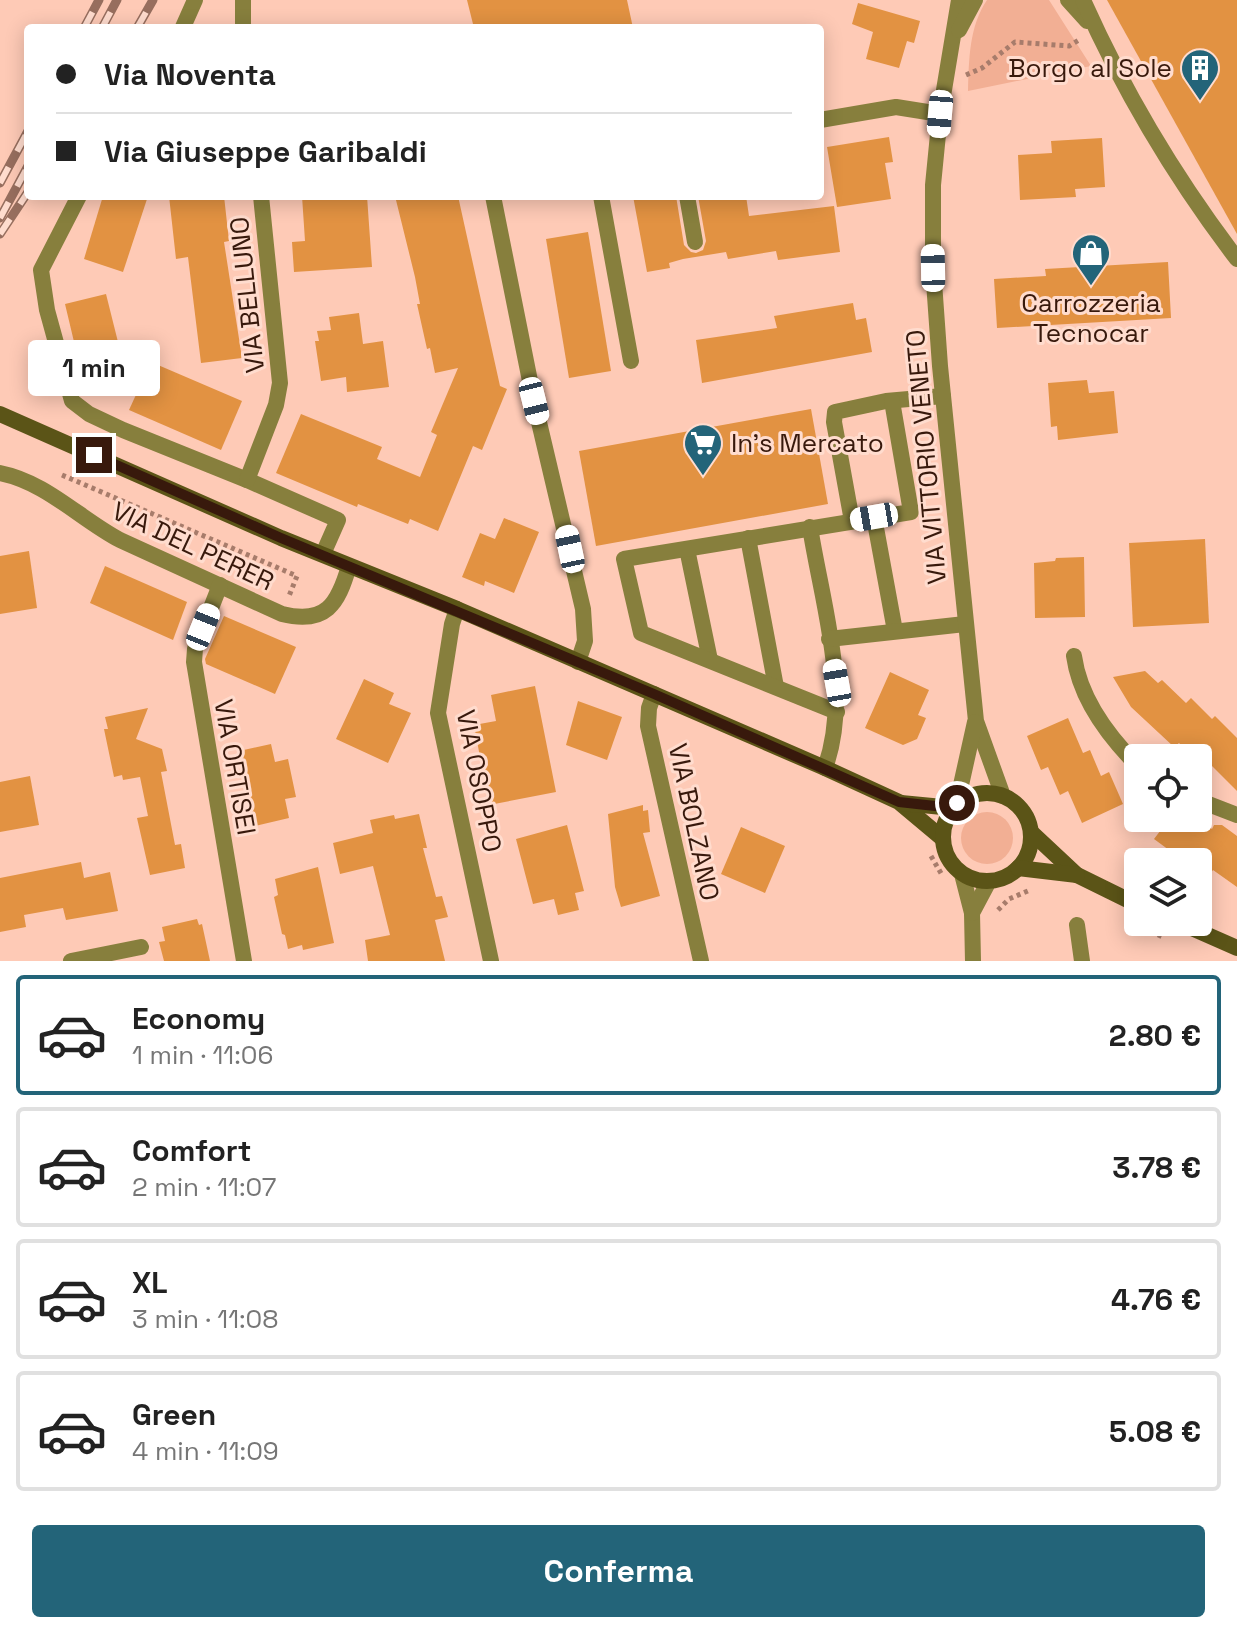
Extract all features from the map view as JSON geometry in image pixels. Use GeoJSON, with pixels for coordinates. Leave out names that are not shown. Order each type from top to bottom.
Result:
{"type":"FeatureCollection","features":[{"type":"Feature","properties":{"kind":"street"},"geometry":{"type":"LineString","coordinates":[[184,24],[195,0]]}},
{"type":"Feature","properties":{"kind":"street"},"geometry":{"type":"LineString","coordinates":[[243,0],[243,24]]}},
{"type":"Feature","properties":{"kind":"street","name":"VIA VITTORIO VENETO"},"geometry":{"type":"LineString","coordinates":[[959,0],[940,114],[932,221],[943,396],[976,721],[1003,796]]}},
{"type":"Feature","properties":{"kind":"street","name":"VIA VITTORIO VENETO"},"geometry":{"type":"LineString","coordinates":[[951,46],[975,0]]}},
{"type":"Feature","properties":{"kind":"street"},"geometry":{"type":"LineString","coordinates":[[1068,0],[1096,31]]}},
{"type":"Feature","properties":{"kind":"street"},"geometry":{"type":"LineString","coordinates":[[1083,0],[1096,31],[1177,175],[1237,259]]}},
{"type":"Feature","properties":{"kind":"street"},"geometry":{"type":"LineString","coordinates":[[824,119],[896,107],[940,114]]}},
{"type":"Feature","properties":{"kind":"street"},"geometry":{"type":"LineString","coordinates":[[77,200],[41,270],[47,310],[72,401],[89,414],[123,430],[338,520],[323,554]]}},
{"type":"Feature","properties":{"kind":"street","name":"VIA BELLUNO"},"geometry":{"type":"LineString","coordinates":[[247,480],[276,405],[280,383],[261,200]]}},
{"type":"Feature","properties":{"kind":"street"},"geometry":{"type":"LineString","coordinates":[[494,200],[534,401],[583,609],[585,641],[578,662]]}},
{"type":"Feature","properties":{"kind":"street"},"geometry":{"type":"LineString","coordinates":[[602,200],[631,361]]}},
{"type":"Feature","properties":{"kind":"street"},"geometry":{"type":"LineString","coordinates":[[688,200],[695,242]]}},
{"type":"Feature","properties":{"kind":"street"},"geometry":{"type":"LineString","coordinates":[[852,521],[834,422],[835,412],[892,401],[943,396]]}},
{"type":"Feature","properties":{"kind":"street"},"geometry":{"type":"LineString","coordinates":[[837,712],[641,633],[624,559],[911,512],[892,401]]}},
{"type":"Feature","properties":{"kind":"street"},"geometry":{"type":"LineString","coordinates":[[0,414],[281,538],[457,609],[825,768],[899,802],[942,838]]}},
{"type":"Feature","properties":{"kind":"street","name":"VIA DEL PERER"},"geometry":{"type":"LineString","coordinates":[[0,473],[46,491],[120,540],[282,614],[290,611],[320,615],[335,604],[349,566]]}},
{"type":"Feature","properties":{"kind":"street"},"geometry":{"type":"LineString","coordinates":[[874,517],[895,631]]}},
{"type":"Feature","properties":{"kind":"street"},"geometry":{"type":"LineString","coordinates":[[810,527],[837,683],[834,745],[825,768]]}},
{"type":"Feature","properties":{"kind":"street"},"geometry":{"type":"LineString","coordinates":[[748,538],[776,687]]}},
{"type":"Feature","properties":{"kind":"street"},"geometry":{"type":"LineString","coordinates":[[687,549],[710,660]]}},
{"type":"Feature","properties":{"kind":"street","name":"VIA ORTISEI"},"geometry":{"type":"LineString","coordinates":[[220,585],[195,649],[194,662],[244,961]]}},
{"type":"Feature","properties":{"kind":"street","name":"VIA OSOPPO"},"geometry":{"type":"LineString","coordinates":[[457,609],[438,713],[491,961]]}},
{"type":"Feature","properties":{"kind":"street"},"geometry":{"type":"LineString","coordinates":[[829,639],[965,624]]}},
{"type":"Feature","properties":{"kind":"street"},"geometry":{"type":"LineString","coordinates":[[1074,656],[1077,680],[1124,752]]}},
{"type":"Feature","properties":{"kind":"street","name":"VIA BOLZANO"},"geometry":{"type":"LineString","coordinates":[[654,694],[648,726],[701,961]]}},
{"type":"Feature","properties":{"kind":"street","name":"VIA VITTORIO VENETO"},"geometry":{"type":"LineString","coordinates":[[955,806],[976,721]]}},
{"type":"Feature","properties":{"kind":"street"},"geometry":{"type":"LineString","coordinates":[[1031,832],[1029,851],[1018,868],[1005,877],[989,881],[962,874],[949,860],[942,838],[944,824],[955,806],[979,793],[1003,796],[1022,810],[1031,832],[1077,875],[1124,898]]}},
{"type":"Feature","properties":{"kind":"street"},"geometry":{"type":"LineString","coordinates":[[899,802],[955,806]]}},
{"type":"Feature","properties":{"kind":"street"},"geometry":{"type":"LineString","coordinates":[[1212,805],[1237,815]]}},
{"type":"Feature","properties":{"kind":"street"},"geometry":{"type":"LineString","coordinates":[[1018,868],[1077,875]]}},
{"type":"Feature","properties":{"kind":"street"},"geometry":{"type":"LineString","coordinates":[[962,874],[972,913],[973,961]]}},
{"type":"Feature","properties":{"kind":"street"},"geometry":{"type":"LineString","coordinates":[[972,913],[989,881]]}},
{"type":"Feature","properties":{"kind":"street"},"geometry":{"type":"LineString","coordinates":[[1077,925],[1082,961]]}},
{"type":"Feature","properties":{"kind":"street"},"geometry":{"type":"LineString","coordinates":[[1210,936],[1237,948]]}},
{"type":"Feature","properties":{"kind":"street"},"geometry":{"type":"LineString","coordinates":[[71,961],[141,947]]}},
{"type":"Feature","properties":{"kind":"path"},"geometry":{"type":"LineString","coordinates":[[944,87],[982,68],[1015,42],[1069,46],[1096,31]]}},
{"type":"Feature","properties":{"kind":"path"},"geometry":{"type":"LineString","coordinates":[[57,472],[297,576]]}},
{"type":"Feature","properties":{"kind":"path"},"geometry":{"type":"LineString","coordinates":[[258,550],[301,570],[290,611]]}},
{"type":"Feature","properties":{"kind":"path"},"geometry":{"type":"LineString","coordinates":[[929,853],[945,883]]}},
{"type":"Feature","properties":{"kind":"path"},"geometry":{"type":"LineString","coordinates":[[972,913],[992,915],[1009,899],[1035,888]]}},
{"type":"Feature","properties":{"kind":"path"},"geometry":{"type":"LineString","coordinates":[[1160,936],[1176,943]]}},
{"type":"Feature","properties":{"kind":"shaded area"},"geometry":{"type":"Polygon","coordinates":[[[987,0],[1049,0],[1091,66],[968,91],[973,32],[987,0]]]}},
{"type":"Feature","properties":{"kind":"shaded area"},"geometry":{"type":"Polygon","coordinates":[[[987,812],[1005,820],[1013,838],[1005,856],[987,864],[969,856],[961,838],[969,820],[987,812]]]}},
{"type":"Feature","properties":{"kind":"building"},"geometry":{"type":"Polygon","coordinates":[[[467,0],[627,0],[632,24],[473,24],[467,0]]]}},
{"type":"Feature","properties":{"kind":"building","name":"Borgo al Sole"},"geometry":{"type":"Polygon","coordinates":[[[1107,0],[1237,0],[1237,234],[1107,0]]]}},
{"type":"Feature","properties":{"kind":"building"},"geometry":{"type":"Polygon","coordinates":[[[858,3],[920,21],[914,43],[907,41],[899,68],[866,59],[873,32],[852,24],[858,3]]]}},
{"type":"Feature","properties":{"kind":"building"},"geometry":{"type":"Polygon","coordinates":[[[889,137],[893,162],[885,163],[891,199],[837,207],[827,147],[889,137]]]}},
{"type":"Feature","properties":{"kind":"building"},"geometry":{"type":"Polygon","coordinates":[[[1102,138],[1105,187],[1075,189],[1076,197],[1020,200],[1018,155],[1052,153],[1051,141],[1102,138]]]}},
{"type":"Feature","properties":{"kind":"building"},"geometry":{"type":"Polygon","coordinates":[[[102,200],[147,200],[123,272],[84,259],[102,200]]]}},
{"type":"Feature","properties":{"kind":"building"},"geometry":{"type":"Polygon","coordinates":[[[169,200],[224,200],[229,241],[224,242],[242,358],[201,363],[188,257],[176,259],[169,200]]]}},
{"type":"Feature","properties":{"kind":"building"},"geometry":{"type":"Polygon","coordinates":[[[302,200],[367,200],[372,267],[294,272],[292,242],[305,241],[302,200]]]}},
{"type":"Feature","properties":{"kind":"building"},"geometry":{"type":"Polygon","coordinates":[[[396,200],[459,200],[500,386],[507,389],[482,450],[473,446],[438,531],[410,519],[408,524],[358,504],[357,507],[276,473],[301,414],[382,447],[377,459],[420,477],[437,435],[431,432],[458,368],[435,373],[417,304],[420,304],[396,200]]]}},
{"type":"Feature","properties":{"kind":"building"},"geometry":{"type":"Polygon","coordinates":[[[634,200],[677,200],[684,245],[696,253],[703,250],[706,241],[699,200],[747,200],[749,216],[834,206],[840,252],[778,260],[776,251],[728,259],[726,252],[683,259],[669,263],[670,268],[647,272],[634,200]]]}},
{"type":"Feature","properties":{"kind":"building"},"geometry":{"type":"Polygon","coordinates":[[[588,232],[611,371],[569,378],[546,239],[588,232]]]}},
{"type":"Feature","properties":{"kind":"building"},"geometry":{"type":"Polygon","coordinates":[[[1168,262],[1171,318],[997,328],[994,279],[1046,276],[1045,269],[1168,262]]]}},
{"type":"Feature","properties":{"kind":"building"},"geometry":{"type":"Polygon","coordinates":[[[106,294],[125,370],[87,379],[84,366],[80,367],[65,304],[106,294]]]}},
{"type":"Feature","properties":{"kind":"building"},"geometry":{"type":"Polygon","coordinates":[[[853,303],[856,320],[866,318],[872,352],[702,383],[696,340],[777,328],[774,316],[853,303]]]}},
{"type":"Feature","properties":{"kind":"building"},"geometry":{"type":"Polygon","coordinates":[[[359,313],[363,344],[383,341],[389,387],[347,392],[346,377],[321,381],[315,341],[319,341],[317,331],[331,330],[329,317],[359,313]]]}},
{"type":"Feature","properties":{"kind":"building"},"geometry":{"type":"Polygon","coordinates":[[[151,362],[242,401],[221,450],[129,410],[151,362]]]}},
{"type":"Feature","properties":{"kind":"building"},"geometry":{"type":"Polygon","coordinates":[[[1087,380],[1089,393],[1114,391],[1118,433],[1058,440],[1057,426],[1051,427],[1048,383],[1087,380]]]}},
{"type":"Feature","properties":{"kind":"building","name":"In's Mercato"},"geometry":{"type":"Polygon","coordinates":[[[811,409],[828,504],[596,546],[579,451],[811,409]]]}},
{"type":"Feature","properties":{"kind":"building"},"geometry":{"type":"Polygon","coordinates":[[[504,518],[539,532],[514,593],[485,581],[484,586],[462,577],[480,533],[495,539],[504,518]]]}},
{"type":"Feature","properties":{"kind":"building"},"geometry":{"type":"Polygon","coordinates":[[[1205,539],[1209,623],[1133,627],[1129,543],[1205,539]]]}},
{"type":"Feature","properties":{"kind":"building"},"geometry":{"type":"Polygon","coordinates":[[[29,551],[37,608],[0,614],[0,556],[29,551]]]}},
{"type":"Feature","properties":{"kind":"building"},"geometry":{"type":"Polygon","coordinates":[[[1084,557],[1085,617],[1035,618],[1034,563],[1084,557]]]}},
{"type":"Feature","properties":{"kind":"building"},"geometry":{"type":"Polygon","coordinates":[[[105,566],[187,602],[173,640],[90,603],[105,566]]]}},
{"type":"Feature","properties":{"kind":"building"},"geometry":{"type":"Polygon","coordinates":[[[224,616],[296,647],[275,694],[206,664],[205,659],[224,616]]]}},
{"type":"Feature","properties":{"kind":"building"},"geometry":{"type":"Polygon","coordinates":[[[1145,671],[1158,683],[1162,680],[1186,703],[1191,698],[1212,719],[1215,716],[1237,738],[1237,791],[1212,766],[1212,744],[1171,744],[1131,707],[1113,677],[1145,671]]]}},
{"type":"Feature","properties":{"kind":"building"},"geometry":{"type":"Polygon","coordinates":[[[890,672],[929,690],[918,715],[926,718],[917,739],[903,745],[865,728],[890,672]]]}},
{"type":"Feature","properties":{"kind":"building"},"geometry":{"type":"Polygon","coordinates":[[[364,679],[394,693],[389,704],[411,713],[388,763],[336,739],[364,679]]]}},
{"type":"Feature","properties":{"kind":"building"},"geometry":{"type":"Polygon","coordinates":[[[535,686],[556,792],[489,805],[474,725],[496,721],[491,695],[535,686]]]}},
{"type":"Feature","properties":{"kind":"building"},"geometry":{"type":"Polygon","coordinates":[[[578,701],[622,717],[607,760],[566,745],[578,701]]]}},
{"type":"Feature","properties":{"kind":"building"},"geometry":{"type":"Polygon","coordinates":[[[148,708],[136,739],[162,749],[167,771],[161,772],[175,845],[181,844],[185,868],[150,875],[137,818],[148,816],[140,777],[123,780],[122,775],[114,777],[104,729],[108,729],[105,717],[148,708]]]}},
{"type":"Feature","properties":{"kind":"building"},"geometry":{"type":"Polygon","coordinates":[[[1068,718],[1083,753],[1090,750],[1101,776],[1109,772],[1123,804],[1082,823],[1068,791],[1060,795],[1048,767],[1041,770],[1027,736],[1068,718]]]}},
{"type":"Feature","properties":{"kind":"building"},"geometry":{"type":"Polygon","coordinates":[[[271,744],[275,762],[288,759],[296,797],[285,799],[289,818],[255,826],[239,751],[271,744]]]}},
{"type":"Feature","properties":{"kind":"building"},"geometry":{"type":"Polygon","coordinates":[[[30,776],[39,825],[0,832],[0,782],[30,776]]]}},
{"type":"Feature","properties":{"kind":"building"},"geometry":{"type":"Polygon","coordinates":[[[643,805],[643,811],[648,810],[650,832],[643,833],[660,896],[621,907],[615,887],[608,814],[643,805]]]}},
{"type":"Feature","properties":{"kind":"building"},"geometry":{"type":"Polygon","coordinates":[[[419,814],[427,848],[423,848],[436,897],[442,896],[448,917],[435,920],[445,961],[368,961],[365,940],[390,935],[373,866],[340,874],[333,843],[373,833],[370,820],[419,814]]]}},
{"type":"Feature","properties":{"kind":"building"},"geometry":{"type":"Polygon","coordinates":[[[567,825],[584,891],[575,893],[579,910],[558,915],[554,899],[533,904],[516,839],[567,825]]]}},
{"type":"Feature","properties":{"kind":"building"},"geometry":{"type":"Polygon","coordinates":[[[1214,825],[1222,825],[1237,836],[1237,887],[1212,872],[1212,848],[1166,848],[1154,839],[1159,832],[1212,832],[1214,825]]]}},
{"type":"Feature","properties":{"kind":"building"},"geometry":{"type":"Polygon","coordinates":[[[741,827],[785,846],[765,893],[721,874],[741,827]]]}},
{"type":"Feature","properties":{"kind":"building"},"geometry":{"type":"Polygon","coordinates":[[[81,862],[84,878],[110,872],[118,911],[66,920],[63,908],[24,915],[26,927],[0,932],[0,878],[81,862]]]}},
{"type":"Feature","properties":{"kind":"building"},"geometry":{"type":"Polygon","coordinates":[[[318,867],[334,943],[303,950],[302,945],[288,949],[274,897],[278,895],[275,879],[318,867]]]}},
{"type":"Feature","properties":{"kind":"building"},"geometry":{"type":"Polygon","coordinates":[[[197,919],[199,925],[202,924],[210,961],[164,961],[159,942],[165,941],[162,927],[197,919]]]}},
{"type":"Feature","properties":{"kind":"railway"},"geometry":{"type":"LineString","coordinates":[[86,24],[99,0]]}},
{"type":"Feature","properties":{"kind":"railway"},"geometry":{"type":"LineString","coordinates":[[104,24],[117,0]]}},
{"type":"Feature","properties":{"kind":"railway"},"geometry":{"type":"LineString","coordinates":[[139,24],[153,0]]}},
{"type":"Feature","properties":{"kind":"railway"},"geometry":{"type":"LineString","coordinates":[[0,183],[24,138]]}},
{"type":"Feature","properties":{"kind":"railway"},"geometry":{"type":"LineString","coordinates":[[0,218],[24,173]]}},
{"type":"Feature","properties":{"kind":"railway"},"geometry":{"type":"LineString","coordinates":[[0,234],[24,198]]}},
{"type":"Feature","properties":{"kind":"place","name":"Borgo al Sole"},"geometry":{"type":"Point","coordinates":[1200,102]}},
{"type":"Feature","properties":{"kind":"place","name":"Carrozzeria Tecnocar"},"geometry":{"type":"Point","coordinates":[1091,287]}},
{"type":"Feature","properties":{"kind":"place","name":"In's Mercato"},"geometry":{"type":"Point","coordinates":[703,477]}},
{"type":"Feature","properties":{"kind":"route"},"geometry":{"type":"LineString","coordinates":[[94,455],[899,802],[953,808],[957,803]]}}]}
